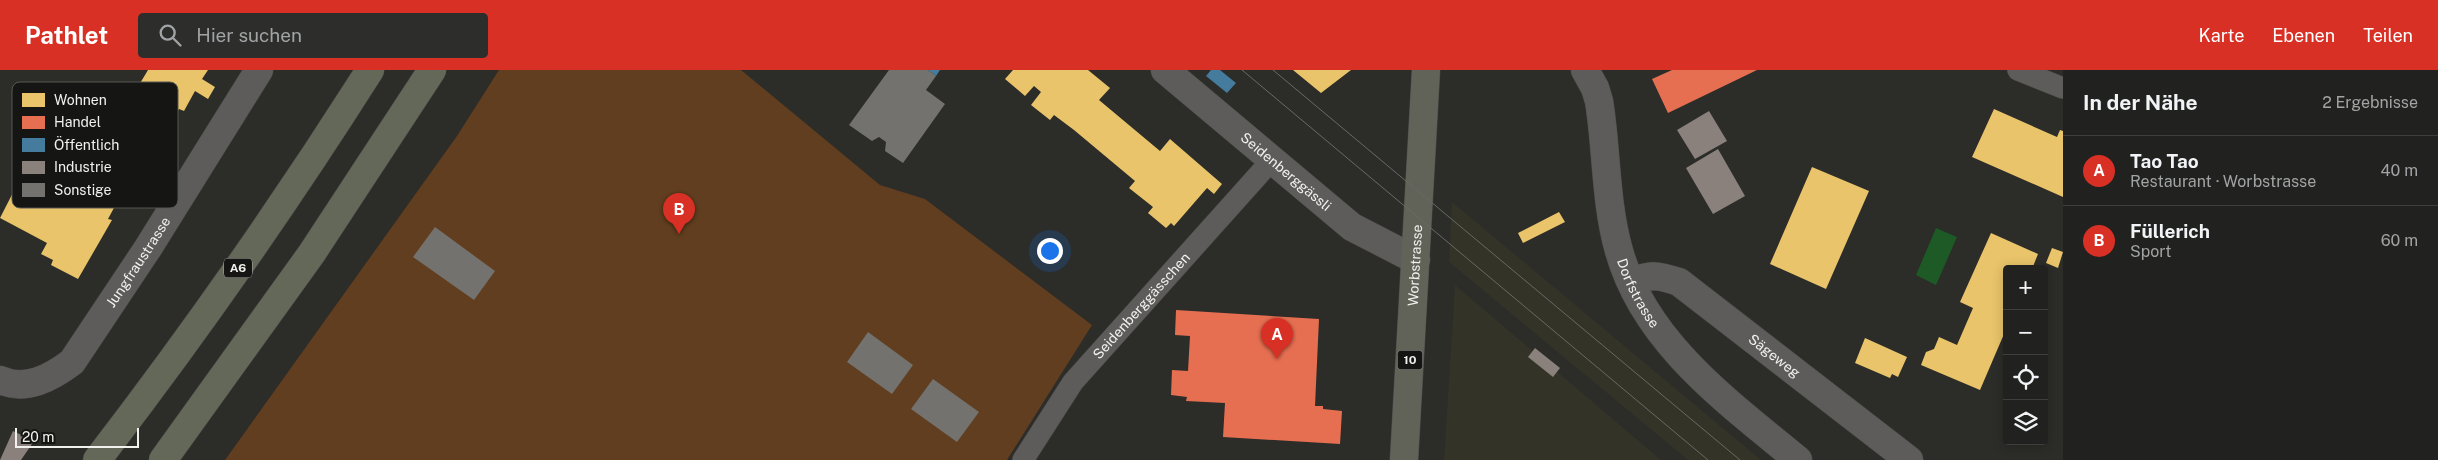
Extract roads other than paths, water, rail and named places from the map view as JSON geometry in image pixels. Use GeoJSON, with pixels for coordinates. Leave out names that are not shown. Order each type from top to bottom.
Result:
{"type":"FeatureCollection","features":[{"type":"Feature","properties":{"kind":"highway","name":"A6"},"geometry":{"type":"LineString","coordinates":[[98,460],[235,272],[370,70]]}},
{"type":"Feature","properties":{"kind":"highway"},"geometry":{"type":"LineString","coordinates":[[163,460],[306,261],[432,70]]}},
{"type":"Feature","properties":{"kind":"main road","name":"Worbstrasse"},"geometry":{"type":"LineString","coordinates":[[1404,460],[1426,70]]}},
{"type":"Feature","properties":{"kind":"street","name":"Jungfraustrasse"},"geometry":{"type":"LineString","coordinates":[[178,200],[259,70]]}},
{"type":"Feature","properties":{"kind":"street","name":"Seidenberggässli"},"geometry":{"type":"LineString","coordinates":[[1165,70],[1352,226],[1416,260]]}},
{"type":"Feature","properties":{"kind":"street","name":"Dorfstrasse"},"geometry":{"type":"LineString","coordinates":[[1585,70],[1595,88],[1599,101],[1612,221],[1618,250],[1641,303],[1696,375],[1798,460]]}},
{"type":"Feature","properties":{"kind":"street","name":"Jungfraustrasse"},"geometry":{"type":"LineString","coordinates":[[0,380],[7,383],[36,383],[56,374],[72,362],[173,208]]}},
{"type":"Feature","properties":{"kind":"street","name":"Sägeweg"},"geometry":{"type":"LineString","coordinates":[[1631,282],[1649,275],[1663,276],[1679,282],[1909,460]]}},
{"type":"Feature","properties":{"kind":"lane"},"geometry":{"type":"LineString","coordinates":[[2018,70],[2063,88]]}},
{"type":"Feature","properties":{"kind":"lane","name":"Seidenberggässchen"},"geometry":{"type":"LineString","coordinates":[[1026,460],[1073,382],[1271,160]]}},
{"type":"Feature","properties":{"kind":"tram line"},"geometry":{"type":"LineString","coordinates":[[1242,70],[1708,460]]}},
{"type":"Feature","properties":{"kind":"tram line"},"geometry":{"type":"LineString","coordinates":[[1273,70],[1740,460]]}},
{"type":"Feature","properties":{"kind":"place","name":"Füllerich"},"geometry":{"type":"Point","coordinates":[679,234]}},
{"type":"Feature","properties":{"kind":"place","name":"Tao Tao"},"geometry":{"type":"Point","coordinates":[1277,359]}}]}
